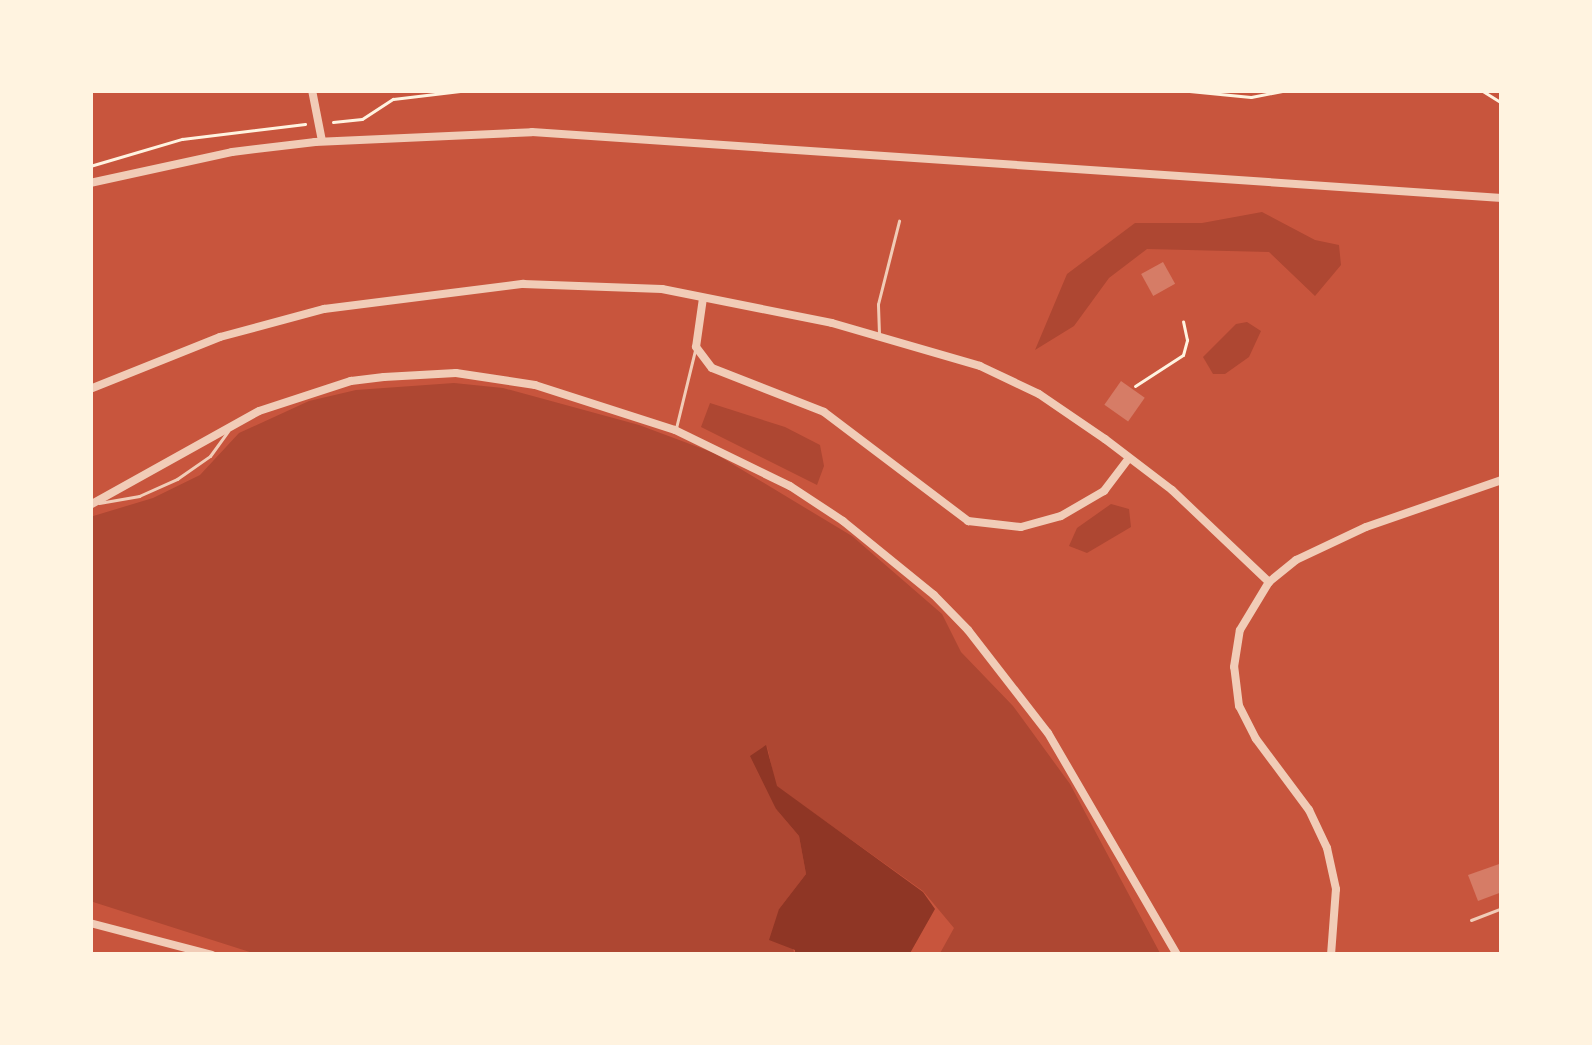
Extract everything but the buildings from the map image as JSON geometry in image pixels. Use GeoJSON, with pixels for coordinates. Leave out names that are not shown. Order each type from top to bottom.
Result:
{"type":"FeatureCollection","features":[{"type":"Feature","properties":{"kind":"street"},"geometry":{"type":"LineString","coordinates":[[312,90],[322,141]]}},
{"type":"Feature","properties":{"kind":"street"},"geometry":{"type":"LineString","coordinates":[[90,183],[232,152],[322,141],[532,132],[1502,198]]}},
{"type":"Feature","properties":{"kind":"street"},"geometry":{"type":"LineString","coordinates":[[90,389],[220,337],[344,306],[523,284],[662,289],[879,336],[980,366],[1020,385],[1172,490],[1269,582]]}},
{"type":"Feature","properties":{"kind":"street"},"geometry":{"type":"LineString","coordinates":[[704,298],[696,347],[712,368],[824,412],[968,521],[1021,527],[1061,516],[1104,490],[1129,458]]}},
{"type":"Feature","properties":{"kind":"street"},"geometry":{"type":"LineString","coordinates":[[91,505],[232,425],[294,397],[351,381],[455,373],[535,385],[675,430],[790,486],[843,521],[957,618],[1048,733],[1177,955]]}},
{"type":"Feature","properties":{"kind":"street"},"geometry":{"type":"LineString","coordinates":[[1330,955],[1336,889],[1327,848],[1310,810],[1256,739],[1236,690],[1240,630],[1269,582],[1318,548],[1502,480]]}},
{"type":"Feature","properties":{"kind":"street"},"geometry":{"type":"LineString","coordinates":[[90,923],[212,955]]}},
{"type":"Feature","properties":{"kind":"lane"},"geometry":{"type":"LineString","coordinates":[[879,336],[878,304],[899,221]]}},
{"type":"Feature","properties":{"kind":"lane"},"geometry":{"type":"LineString","coordinates":[[675,430],[696,347]]}},
{"type":"Feature","properties":{"kind":"lane"},"geometry":{"type":"LineString","coordinates":[[91,505],[140,496],[177,479],[210,456],[232,425]]}},
{"type":"Feature","properties":{"kind":"lane"},"geometry":{"type":"LineString","coordinates":[[1471,920],[1502,908]]}},
{"type":"Feature","properties":{"kind":"path"},"geometry":{"type":"LineString","coordinates":[[90,166],[182,139],[362,118],[393,99],[468,90]]}},
{"type":"Feature","properties":{"kind":"path"},"geometry":{"type":"LineString","coordinates":[[569,90],[703,90]]}},
{"type":"Feature","properties":{"kind":"path"},"geometry":{"type":"LineString","coordinates":[[1179,90],[1251,97],[1287,90]]}},
{"type":"Feature","properties":{"kind":"path"},"geometry":{"type":"LineString","coordinates":[[1481,90],[1502,103]]}},
{"type":"Feature","properties":{"kind":"path"},"geometry":{"type":"LineString","coordinates":[[1135,386],[1183,355],[1184,321]]}},
{"type":"Feature","properties":{"kind":"shaded area"},"geometry":{"type":"Polygon","coordinates":[[[1262,212],[1315,240],[1339,245],[1341,265],[1315,296],[1269,252],[1147,249],[1109,278],[1074,326],[1035,350],[1067,274],[1135,223],[1202,223],[1262,212]]]}},
{"type":"Feature","properties":{"kind":"shaded area"},"geometry":{"type":"Polygon","coordinates":[[[1247,322],[1261,331],[1249,357],[1225,374],[1213,374],[1203,357],[1236,324],[1247,322]]]}},
{"type":"Feature","properties":{"kind":"shaded area"},"geometry":{"type":"Polygon","coordinates":[[[454,383],[503,388],[639,425],[714,453],[852,536],[942,614],[961,652],[1013,706],[1070,784],[1161,955],[939,955],[954,928],[923,891],[776,786],[767,746],[776,809],[799,836],[806,874],[779,909],[795,955],[259,955],[90,901],[90,517],[153,498],[200,475],[239,433],[309,401],[356,390],[454,383]]]}},
{"type":"Feature","properties":{"kind":"shaded area"},"geometry":{"type":"Polygon","coordinates":[[[710,403],[785,427],[820,445],[824,466],[817,485],[701,427],[710,403]]]}},
{"type":"Feature","properties":{"kind":"shaded area"},"geometry":{"type":"Polygon","coordinates":[[[1111,504],[1129,509],[1131,527],[1087,553],[1069,546],[1077,528],[1111,504]]]}},
{"type":"Feature","properties":{"kind":"shaded area"},"geometry":{"type":"Polygon","coordinates":[[[766,745],[777,786],[923,892],[935,909],[909,955],[795,955],[795,950],[769,940],[779,909],[806,874],[799,836],[776,809],[750,756],[766,745]]]}}]}
